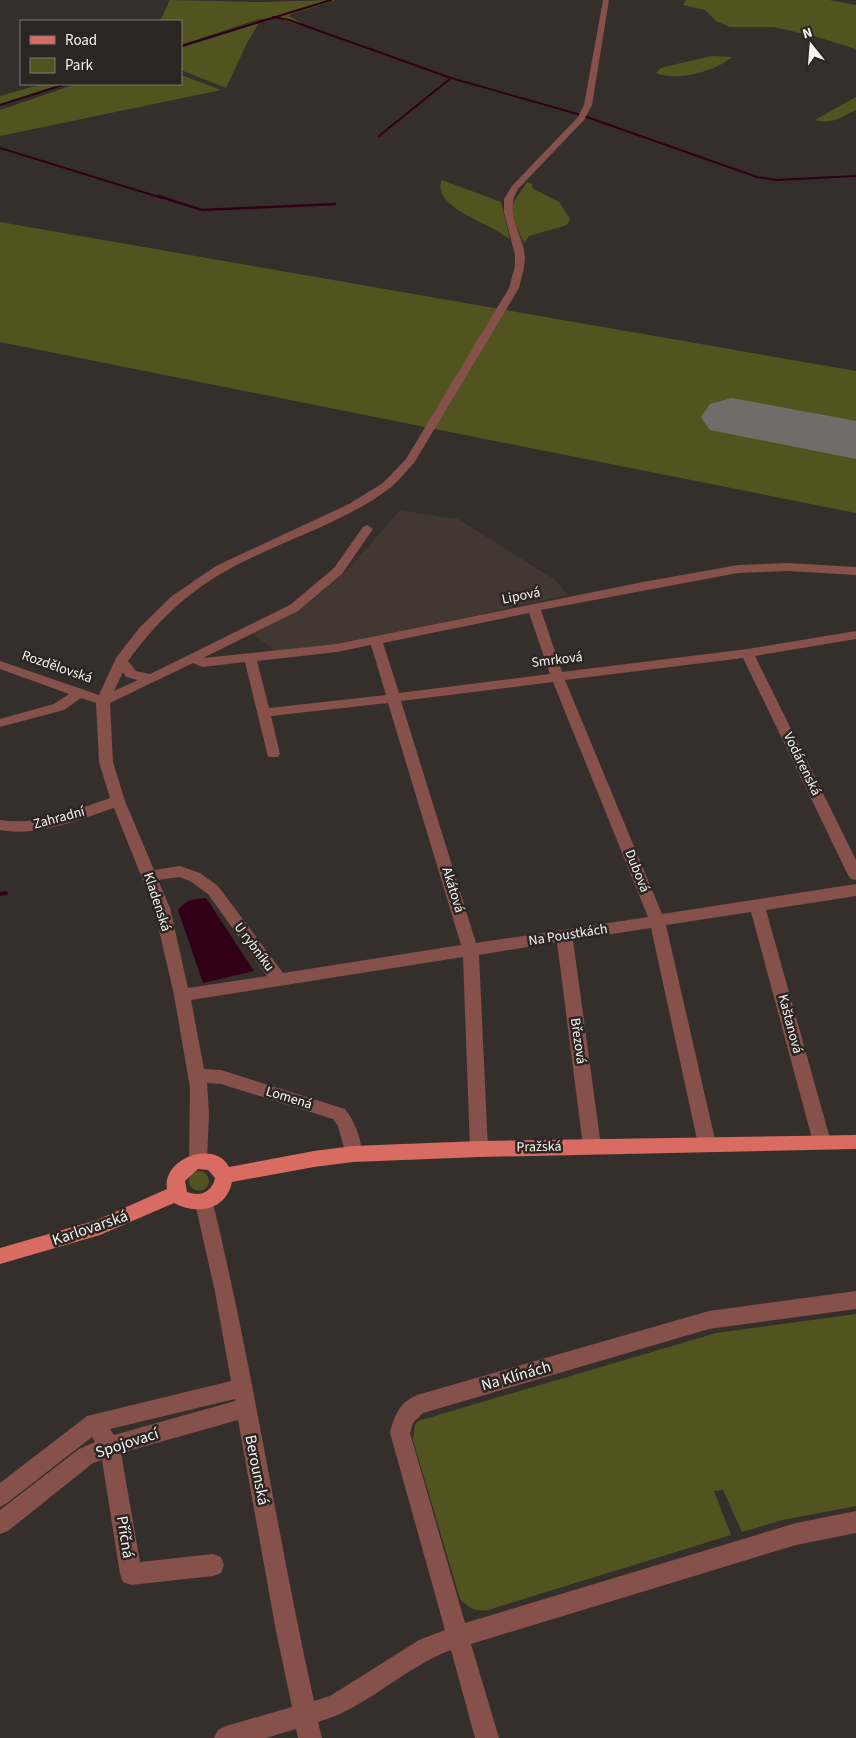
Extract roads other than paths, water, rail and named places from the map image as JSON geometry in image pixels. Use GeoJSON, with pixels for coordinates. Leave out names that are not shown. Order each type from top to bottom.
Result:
{"type":"FeatureCollection","features":[{"type":"Feature","properties":{"kind":"main road","name":"Pražská"},"geometry":{"type":"LineString","coordinates":[[224,1176],[314,1159],[353,1154],[592,1146],[856,1142]]}},
{"type":"Feature","properties":{"kind":"main road"},"geometry":{"type":"LineString","coordinates":[[198,1161],[205,1161],[217,1166],[224,1176],[222,1189],[211,1200],[204,1202],[188,1202],[177,1193],[175,1186],[178,1173],[183,1168],[198,1161]]}},
{"type":"Feature","properties":{"kind":"main road","name":"Karlovarská"},"geometry":{"type":"LineString","coordinates":[[0,1256],[100,1226],[177,1193]]}},
{"type":"Feature","properties":{"kind":"street"},"geometry":{"type":"LineString","coordinates":[[102,701],[121,661],[144,630],[176,599],[220,569],[353,506],[387,484],[410,460],[514,288],[520,266],[520,254],[508,212],[508,199],[515,188],[581,118],[588,105],[606,0]]}},
{"type":"Feature","properties":{"kind":"street"},"geometry":{"type":"LineString","coordinates":[[102,701],[151,679],[294,608],[338,571],[367,530]]}},
{"type":"Feature","properties":{"kind":"street","name":"Lipová"},"geometry":{"type":"LineString","coordinates":[[192,658],[202,662],[337,648],[643,586],[738,569],[788,566],[856,572]]}},
{"type":"Feature","properties":{"kind":"street","name":"Dubová"},"geometry":{"type":"LineString","coordinates":[[534,608],[557,676],[657,921],[707,1144]]}},
{"type":"Feature","properties":{"kind":"street","name":"Smrková"},"geometry":{"type":"LineString","coordinates":[[262,713],[395,698],[747,652],[856,635]]}},
{"type":"Feature","properties":{"kind":"street","name":"Akátová"},"geometry":{"type":"LineString","coordinates":[[376,641],[471,951],[479,1149]]}},
{"type":"Feature","properties":{"kind":"street","name":"Vodárenská"},"geometry":{"type":"LineString","coordinates":[[747,652],[856,875]]}},
{"type":"Feature","properties":{"kind":"street"},"geometry":{"type":"LineString","coordinates":[[250,658],[262,713],[274,754]]}},
{"type":"Feature","properties":{"kind":"street"},"geometry":{"type":"LineString","coordinates":[[121,661],[131,674],[151,679]]}},
{"type":"Feature","properties":{"kind":"street","name":"Rozdělovská"},"geometry":{"type":"LineString","coordinates":[[0,665],[102,701]]}},
{"type":"Feature","properties":{"kind":"street"},"geometry":{"type":"LineString","coordinates":[[0,723],[59,706],[80,692]]}},
{"type":"Feature","properties":{"kind":"street","name":"Kladenská"},"geometry":{"type":"LineString","coordinates":[[102,701],[106,762],[118,801],[162,908],[182,995],[197,1075],[200,1114],[198,1161]]}},
{"type":"Feature","properties":{"kind":"street","name":"Zahradní"},"geometry":{"type":"LineString","coordinates":[[0,825],[16,828],[33,826],[118,801]]}},
{"type":"Feature","properties":{"kind":"street","name":"U rybníku"},"geometry":{"type":"LineString","coordinates":[[150,876],[180,871],[195,877],[213,890],[279,980],[182,995]]}},
{"type":"Feature","properties":{"kind":"street","name":"Na Poustkách"},"geometry":{"type":"LineString","coordinates":[[279,980],[856,890]]}},
{"type":"Feature","properties":{"kind":"street","name":"Kaštanová"},"geometry":{"type":"LineString","coordinates":[[758,906],[822,1142]]}},
{"type":"Feature","properties":{"kind":"street","name":"Březová"},"geometry":{"type":"LineString","coordinates":[[564,935],[592,1146]]}},
{"type":"Feature","properties":{"kind":"street","name":"Lomená"},"geometry":{"type":"LineString","coordinates":[[197,1075],[221,1077],[339,1114],[346,1123],[353,1154]]}},
{"type":"Feature","properties":{"kind":"street","name":"Berounská"},"geometry":{"type":"LineString","coordinates":[[204,1202],[225,1292],[236,1396],[310,1738]]}},
{"type":"Feature","properties":{"kind":"street","name":"Na Klínách"},"geometry":{"type":"LineString","coordinates":[[487,1738],[400,1433],[404,1418],[417,1405],[709,1320],[856,1300]]}},
{"type":"Feature","properties":{"kind":"street","name":"Spojovací"},"geometry":{"type":"LineString","coordinates":[[0,1496],[94,1423],[236,1396]]}},
{"type":"Feature","properties":{"kind":"street","name":"Spojovací"},"geometry":{"type":"LineString","coordinates":[[0,1523],[86,1456],[236,1396]]}},
{"type":"Feature","properties":{"kind":"street","name":"Příčná"},"geometry":{"type":"LineString","coordinates":[[94,1423],[110,1446],[131,1574],[213,1565]]}},
{"type":"Feature","properties":{"kind":"street"},"geometry":{"type":"LineString","coordinates":[[226,1738],[274,1722],[306,1716],[335,1706],[427,1648],[458,1637],[796,1534],[856,1522]]}},
{"type":"Feature","properties":{"kind":"waterway"},"geometry":{"type":"LineString","coordinates":[[275,17],[331,0]]}},
{"type":"Feature","properties":{"kind":"waterway"},"geometry":{"type":"LineString","coordinates":[[182,46],[275,17]]}},
{"type":"Feature","properties":{"kind":"waterway"},"geometry":{"type":"LineString","coordinates":[[275,17],[289,20],[451,78]]}},
{"type":"Feature","properties":{"kind":"waterway"},"geometry":{"type":"LineString","coordinates":[[379,136],[451,78]]}},
{"type":"Feature","properties":{"kind":"waterway"},"geometry":{"type":"LineString","coordinates":[[451,78],[581,115],[757,177],[776,180],[856,176]]}},
{"type":"Feature","properties":{"kind":"waterway"},"geometry":{"type":"LineString","coordinates":[[0,105],[63,85]]}},
{"type":"Feature","properties":{"kind":"waterway"},"geometry":{"type":"LineString","coordinates":[[0,148],[162,198]]}},
{"type":"Feature","properties":{"kind":"waterway"},"geometry":{"type":"LineString","coordinates":[[158,196],[202,210],[335,204]]}},
{"type":"Feature","properties":{"kind":"waterway"},"geometry":{"type":"LineString","coordinates":[[0,894],[6,893]]}}]}
